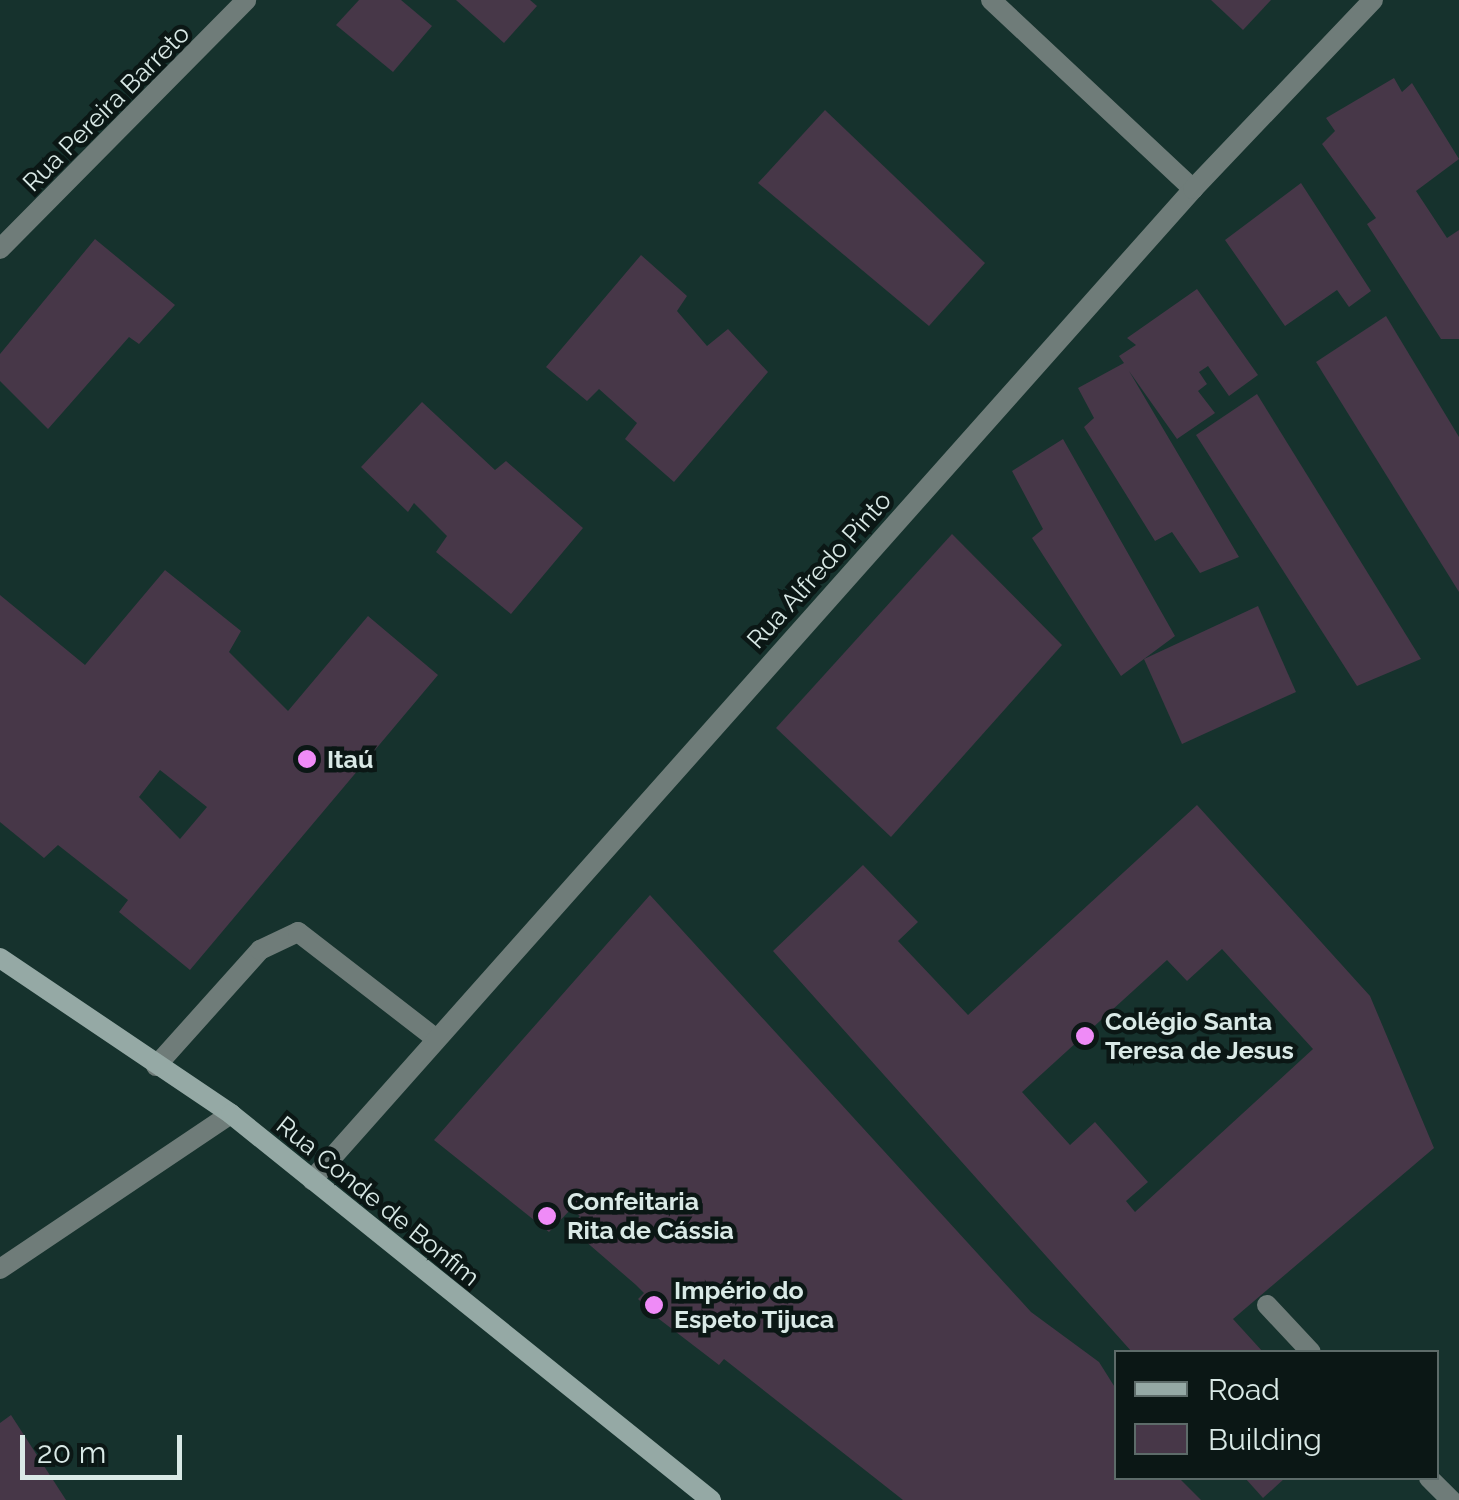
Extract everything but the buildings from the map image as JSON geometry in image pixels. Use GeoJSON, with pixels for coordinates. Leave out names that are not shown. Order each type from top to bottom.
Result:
{"type":"FeatureCollection","features":[{"type":"Feature","properties":{"kind":"main road","name":"Rua Conde de Bonfim"},"geometry":{"type":"LineString","coordinates":[[0,958],[230,1114],[711,1500]]}},
{"type":"Feature","properties":{"kind":"street","name":"Rua Pereira Barreto"},"geometry":{"type":"LineString","coordinates":[[0,248],[246,0]]}},
{"type":"Feature","properties":{"kind":"street"},"geometry":{"type":"LineString","coordinates":[[991,0],[1193,188]]}},
{"type":"Feature","properties":{"kind":"street","name":"Rua Alfredo Pinto"},"geometry":{"type":"LineString","coordinates":[[312,1180],[1193,188],[1373,0]]}},
{"type":"Feature","properties":{"kind":"street"},"geometry":{"type":"LineString","coordinates":[[156,1066],[260,950],[298,932],[435,1038]]}},
{"type":"Feature","properties":{"kind":"street"},"geometry":{"type":"LineString","coordinates":[[0,1269],[230,1114]]}},
{"type":"Feature","properties":{"kind":"street"},"geometry":{"type":"LineString","coordinates":[[1267,1305],[1310,1350]]}},
{"type":"Feature","properties":{"kind":"street"},"geometry":{"type":"LineString","coordinates":[[1431,1480],[1451,1500]]}},
{"type":"Feature","properties":{"kind":"place","name":"Itaú"},"geometry":{"type":"Point","coordinates":[307,759]}},
{"type":"Feature","properties":{"kind":"place","name":"Colégio Santa Teresa de Jesus"},"geometry":{"type":"Point","coordinates":[1085,1036]}},
{"type":"Feature","properties":{"kind":"place","name":"Confeitaria Rita de Cássia"},"geometry":{"type":"Point","coordinates":[547,1216]}},
{"type":"Feature","properties":{"kind":"place","name":"Império do Espeto Tijuca"},"geometry":{"type":"Point","coordinates":[654,1305]}}]}
